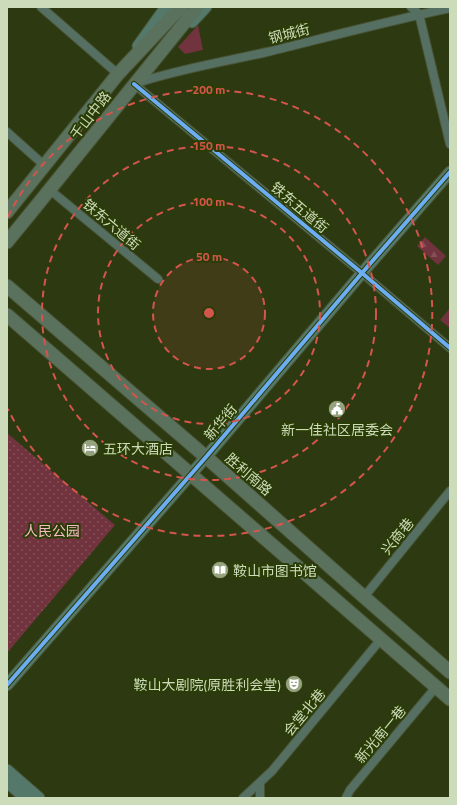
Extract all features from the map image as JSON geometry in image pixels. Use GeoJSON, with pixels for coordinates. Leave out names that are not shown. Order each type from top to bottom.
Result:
{"type":"FeatureCollection","features":[{"type":"Feature","properties":{"kind":"main road","name":"千山中路"},"geometry":{"type":"LineString","coordinates":[[7,212],[118,74],[181,7]]}},
{"type":"Feature","properties":{"kind":"main road","name":"千山中路"},"geometry":{"type":"LineString","coordinates":[[7,242],[197,7]]}},
{"type":"Feature","properties":{"kind":"main road","name":"胜利南路"},"geometry":{"type":"LineString","coordinates":[[7,286],[206,457],[364,598],[450,672]]}},
{"type":"Feature","properties":{"kind":"main road"},"geometry":{"type":"LineString","coordinates":[[7,315],[450,699]]}},
{"type":"Feature","properties":{"kind":"street"},"geometry":{"type":"LineString","coordinates":[[41,7],[118,74],[166,7]]}},
{"type":"Feature","properties":{"kind":"street"},"geometry":{"type":"LineString","coordinates":[[134,84],[206,7]]}},
{"type":"Feature","properties":{"kind":"street"},"geometry":{"type":"LineString","coordinates":[[411,7],[420,14],[450,144]]}},
{"type":"Feature","properties":{"kind":"street","name":"钢城街"},"geometry":{"type":"LineString","coordinates":[[134,84],[159,76],[450,8]]}},
{"type":"Feature","properties":{"kind":"street","name":"铁东五道街"},"geometry":{"type":"LineString","coordinates":[[134,84],[450,348]]}},
{"type":"Feature","properties":{"kind":"street"},"geometry":{"type":"LineString","coordinates":[[7,132],[45,166]]}},
{"type":"Feature","properties":{"kind":"street","name":"新华街"},"geometry":{"type":"LineString","coordinates":[[7,685],[206,457],[450,172]]}},
{"type":"Feature","properties":{"kind":"street","name":"铁东六道街"},"geometry":{"type":"LineString","coordinates":[[50,190],[158,279]]}},
{"type":"Feature","properties":{"kind":"street","name":"兴商巷"},"geometry":{"type":"LineString","coordinates":[[364,598],[450,491]]}},
{"type":"Feature","properties":{"kind":"street","name":"会堂北巷"},"geometry":{"type":"LineString","coordinates":[[243,798],[272,771],[381,639]]}},
{"type":"Feature","properties":{"kind":"street","name":"新光南一巷"},"geometry":{"type":"LineString","coordinates":[[346,798],[350,790],[436,687]]}},
{"type":"Feature","properties":{"kind":"street"},"geometry":{"type":"LineString","coordinates":[[7,770],[39,798]]}},
{"type":"Feature","properties":{"kind":"street"},"geometry":{"type":"LineString","coordinates":[[7,782],[25,798]]}},
{"type":"Feature","properties":{"kind":"street"},"geometry":{"type":"LineString","coordinates":[[260,783],[260,798]]}},
{"type":"Feature","properties":{"kind":"green space"},"geometry":{"type":"Polygon","coordinates":[[[198,25],[203,50],[185,54],[178,47],[198,25]]]}},
{"type":"Feature","properties":{"kind":"green space"},"geometry":{"type":"Polygon","coordinates":[[[425,237],[446,256],[438,265],[417,246],[425,237]]]}},
{"type":"Feature","properties":{"kind":"green space"},"geometry":{"type":"Polygon","coordinates":[[[450,308],[450,328],[440,320],[450,308]]]}},
{"type":"Feature","properties":{"kind":"green space","name":"人民公园"},"geometry":{"type":"Polygon","coordinates":[[[7,433],[115,525],[7,653],[7,433]]]}},
{"type":"Feature","properties":{"kind":"cycle path"},"geometry":{"type":"LineString","coordinates":[[134,84],[450,348]]}},
{"type":"Feature","properties":{"kind":"cycle path"},"geometry":{"type":"LineString","coordinates":[[7,685],[206,457],[450,172]]}},
{"type":"Feature","properties":{"kind":"place","name":"新一佳社区居委会"},"geometry":{"type":"Point","coordinates":[337,409]}},
{"type":"Feature","properties":{"kind":"place","name":"五环大酒店"},"geometry":{"type":"Point","coordinates":[90,448]}},
{"type":"Feature","properties":{"kind":"place","name":"鞍山市图书馆"},"geometry":{"type":"Point","coordinates":[220,570]}},
{"type":"Feature","properties":{"kind":"place","name":"鞍山大剧院(原胜利会堂)"},"geometry":{"type":"Point","coordinates":[294,684]}}]}
